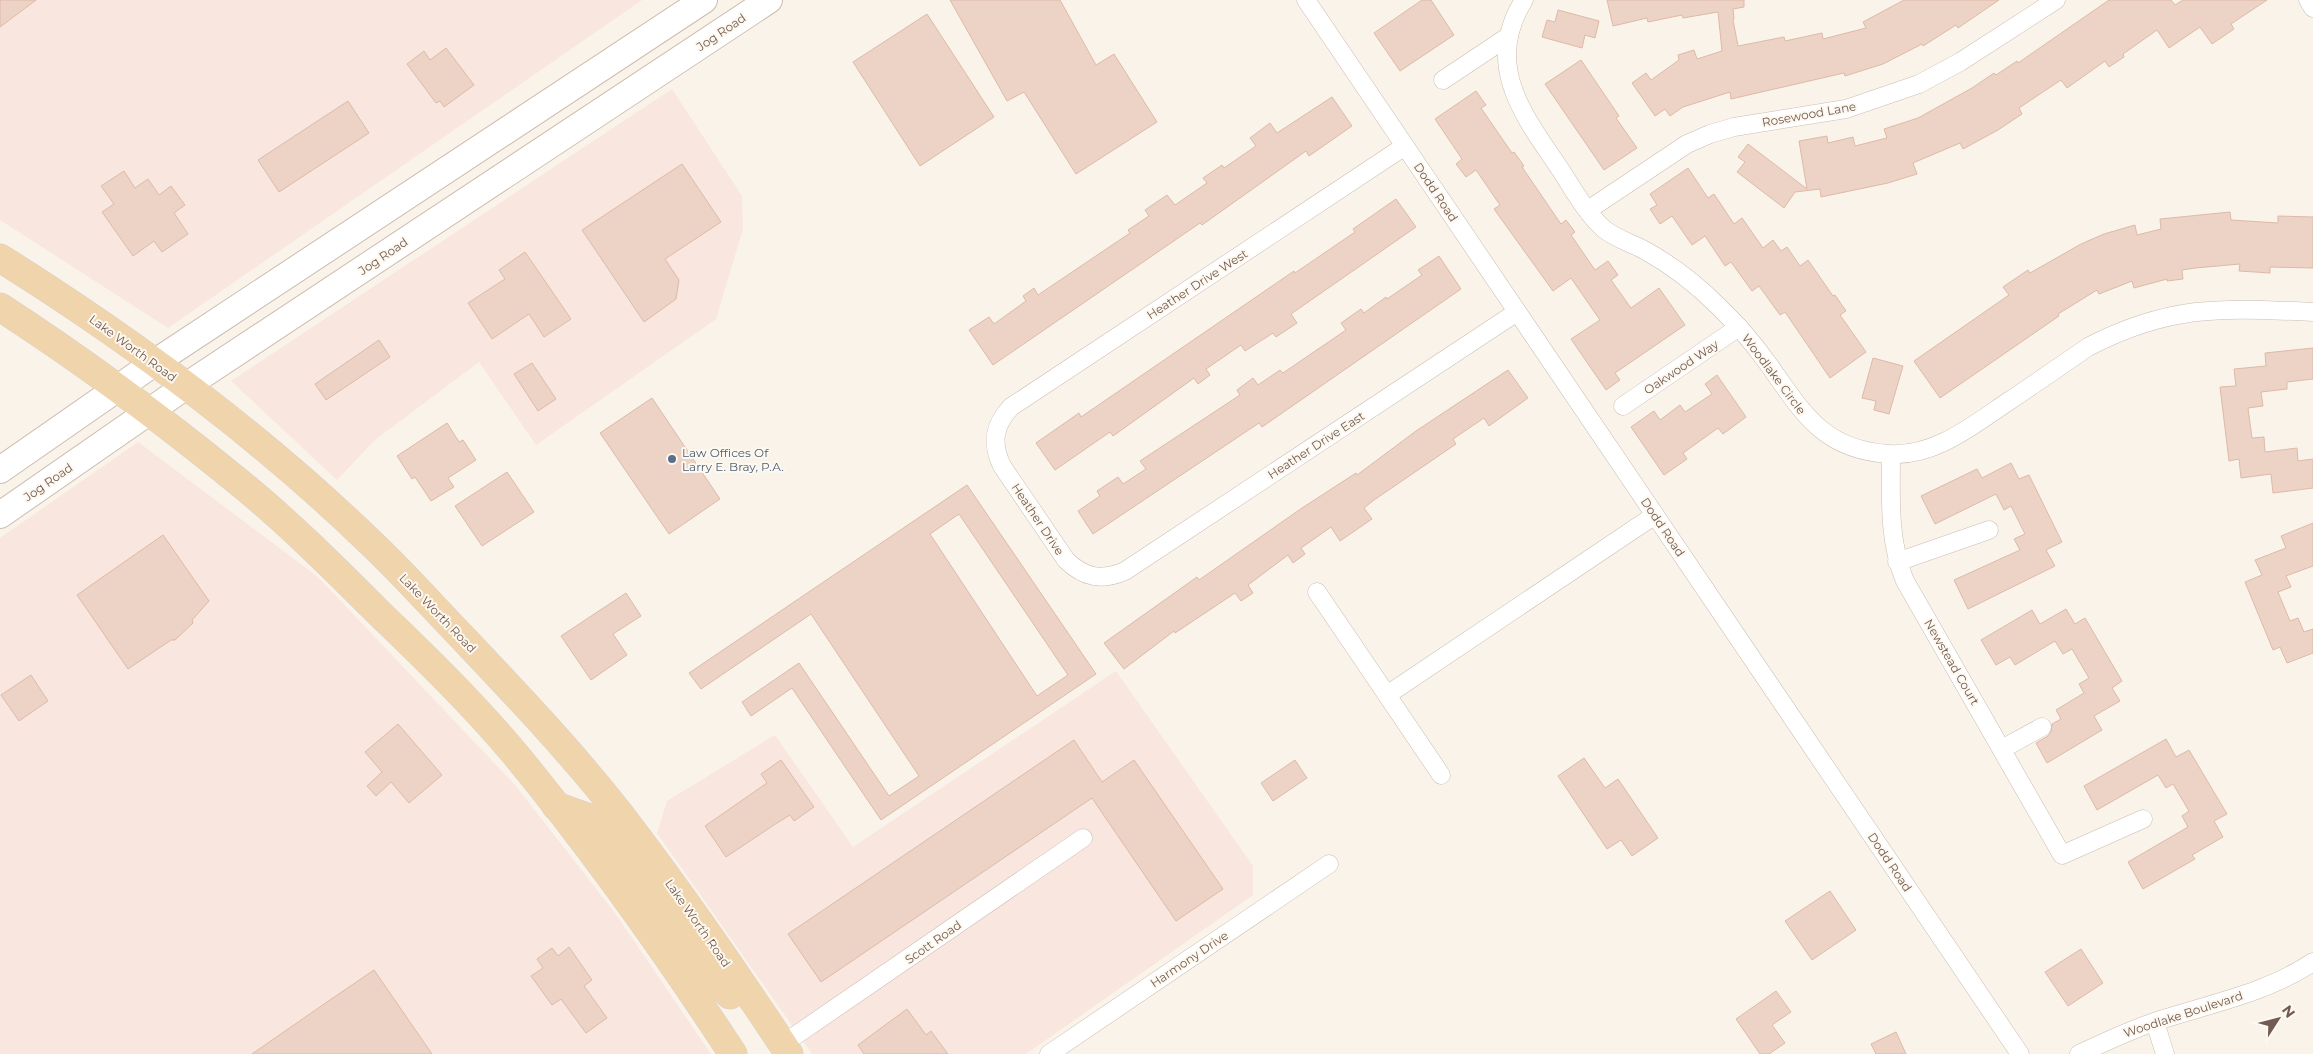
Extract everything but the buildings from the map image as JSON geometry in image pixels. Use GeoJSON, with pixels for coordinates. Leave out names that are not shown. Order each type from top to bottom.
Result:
{"type":"FeatureCollection","features":[{"type":"Feature","properties":{"kind":"main road"},"geometry":{"type":"LineString","coordinates":[[0,470],[154,363],[704,0]]}},
{"type":"Feature","properties":{"kind":"main road","name":"Jog Road"},"geometry":{"type":"LineString","coordinates":[[0,515],[186,386],[769,0]]}},
{"type":"Feature","properties":{"kind":"main road","name":"Lake Worth Road"},"geometry":{"type":"LineString","coordinates":[[0,258],[83,311],[186,386],[272,454],[370,541],[520,698],[617,811],[686,904],[786,1049]]}},
{"type":"Feature","properties":{"kind":"main road"},"geometry":{"type":"LineString","coordinates":[[0,307],[48,338],[118,388],[238,481],[346,580],[449,681],[514,753],[651,931],[733,1054]]}},
{"type":"Feature","properties":{"kind":"main road"},"geometry":{"type":"LineString","coordinates":[[555,805],[603,823],[718,984],[786,1049]]}},
{"type":"Feature","properties":{"kind":"street","name":"Dodd Road"},"geometry":{"type":"LineString","coordinates":[[1306,0],[2020,1054]]}},
{"type":"Feature","properties":{"kind":"street","name":"Woodlake Circle"},"geometry":{"type":"LineString","coordinates":[[1524,0],[1514,19],[1509,36],[1507,70],[1518,107],[1588,210],[1606,230],[1671,265],[1696,284],[1738,327],[1812,423],[1834,439],[1860,450],[1891,455],[1922,451],[1948,441],[2088,347],[2138,324],[2194,311],[2232,308],[2313,312]]}},
{"type":"Feature","properties":{"kind":"street","name":"Rosewood Lane"},"geometry":{"type":"LineString","coordinates":[[1588,210],[1687,144],[1710,134],[1734,127],[1846,109],[1919,84],[1960,62],[2056,0]]}},
{"type":"Feature","properties":{"kind":"street"},"geometry":{"type":"LineString","coordinates":[[2308,0],[2313,8]]}},
{"type":"Feature","properties":{"kind":"street"},"geometry":{"type":"LineString","coordinates":[[1443,80],[1509,36]]}},
{"type":"Feature","properties":{"kind":"street","name":"Heather Drive West"},"geometry":{"type":"LineString","coordinates":[[996,428],[1002,416],[1011,407],[1405,146]]}},
{"type":"Feature","properties":{"kind":"street","name":"Heather Drive East"},"geometry":{"type":"LineString","coordinates":[[1114,576],[1134,566],[1518,312]]}},
{"type":"Feature","properties":{"kind":"street","name":"Oakwood Way"},"geometry":{"type":"LineString","coordinates":[[1622,406],[1738,327]]}},
{"type":"Feature","properties":{"kind":"street","name":"Heather Drive"},"geometry":{"type":"LineString","coordinates":[[996,428],[994,441],[1002,466],[1066,560],[1076,570],[1088,576],[1101,578],[1114,576]]}},
{"type":"Feature","properties":{"kind":"street","name":"Newstead Court"},"geometry":{"type":"LineString","coordinates":[[1891,455],[1891,531],[1897,562],[1905,581],[2062,855],[2143,819]]}},
{"type":"Feature","properties":{"kind":"street"},"geometry":{"type":"LineString","coordinates":[[1387,695],[1655,515]]}},
{"type":"Feature","properties":{"kind":"street"},"geometry":{"type":"LineString","coordinates":[[1897,562],[1989,530]]}},
{"type":"Feature","properties":{"kind":"street"},"geometry":{"type":"LineString","coordinates":[[1317,592],[1441,775]]}},
{"type":"Feature","properties":{"kind":"street"},"geometry":{"type":"LineString","coordinates":[[2002,750],[2042,727]]}},
{"type":"Feature","properties":{"kind":"street","name":"Scott Road"},"geometry":{"type":"LineString","coordinates":[[786,1049],[1083,838]]}},
{"type":"Feature","properties":{"kind":"street","name":"Harmony Drive"},"geometry":{"type":"LineString","coordinates":[[1049,1054],[1329,864]]}},
{"type":"Feature","properties":{"kind":"street","name":"Woodlake Boulevard"},"geometry":{"type":"LineString","coordinates":[[2079,1054],[2118,1035],[2254,991],[2289,976],[2313,962]]}},
{"type":"Feature","properties":{"kind":"street"},"geometry":{"type":"LineString","coordinates":[[2155,1022],[2165,1054]]}},
{"type":"Feature","properties":{"kind":"shaded area"},"geometry":{"type":"Polygon","coordinates":[[[0,0],[642,0],[168,328],[0,220],[0,0]]]}},
{"type":"Feature","properties":{"kind":"shaded area"},"geometry":{"type":"Polygon","coordinates":[[[672,89],[742,196],[743,229],[716,319],[536,445],[479,362],[375,440],[337,480],[231,381],[672,89]]]}},
{"type":"Feature","properties":{"kind":"shaded area"},"geometry":{"type":"Polygon","coordinates":[[[138,442],[318,577],[515,785],[615,913],[711,1054],[0,1054],[0,538],[138,442]]]}},
{"type":"Feature","properties":{"kind":"shaded area"},"geometry":{"type":"Polygon","coordinates":[[[1116,671],[1253,866],[1253,895],[1026,1054],[812,1054],[657,833],[667,801],[775,735],[853,847],[1116,671]]]}},
{"type":"Feature","properties":{"kind":"place","name":"Law Offices Of Larry E. Bray, P.A."},"geometry":{"type":"Point","coordinates":[672,459]}}]}
